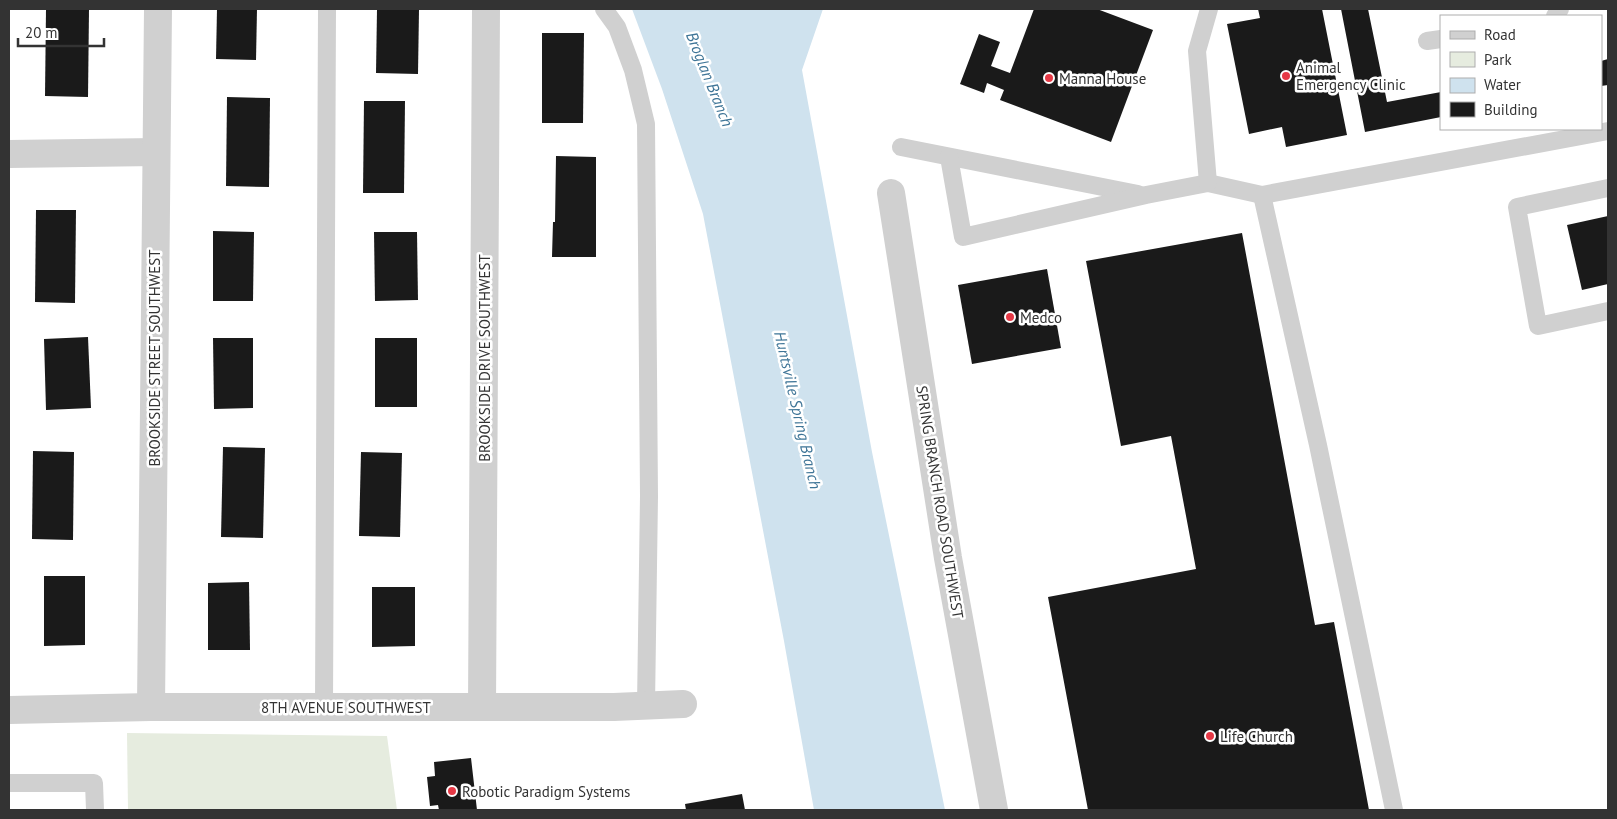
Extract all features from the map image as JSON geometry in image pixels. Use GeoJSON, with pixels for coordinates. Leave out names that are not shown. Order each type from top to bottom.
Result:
{"type":"FeatureCollection","features":[{"type":"Feature","properties":{"kind":"street","name":"BROOKSIDE STREET SOUTHWEST"},"geometry":{"type":"LineString","coordinates":[[152,707],[158,9]]}},
{"type":"Feature","properties":{"kind":"street","name":"BROOKSIDE DRIVE SOUTHWEST"},"geometry":{"type":"LineString","coordinates":[[482,707],[486,9]]}},
{"type":"Feature","properties":{"kind":"street"},"geometry":{"type":"LineString","coordinates":[[9,154],[156,152]]}},
{"type":"Feature","properties":{"kind":"street","name":"SPRING BRANCH ROAD SOUTHWEST"},"geometry":{"type":"LineString","coordinates":[[890,193],[948,558],[994,810]]}},
{"type":"Feature","properties":{"kind":"street","name":"8TH AVENUE SOUTHWEST"},"geometry":{"type":"LineString","coordinates":[[9,709],[646,706],[683,704]]}},
{"type":"Feature","properties":{"kind":"lane"},"geometry":{"type":"LineString","coordinates":[[324,707],[327,9]]}},
{"type":"Feature","properties":{"kind":"lane"},"geometry":{"type":"LineString","coordinates":[[604,9],[617,27],[633,70],[646,124],[649,496],[646,706]]}},
{"type":"Feature","properties":{"kind":"lane"},"geometry":{"type":"LineString","coordinates":[[1208,183],[1197,51],[1210,9]]}},
{"type":"Feature","properties":{"kind":"lane"},"geometry":{"type":"LineString","coordinates":[[950,157],[964,237],[1146,195],[1208,183],[1262,195],[1608,131]]}},
{"type":"Feature","properties":{"kind":"lane"},"geometry":{"type":"LineString","coordinates":[[901,147],[1146,195]]}},
{"type":"Feature","properties":{"kind":"lane"},"geometry":{"type":"LineString","coordinates":[[1608,188],[1517,207],[1538,326],[1608,311]]}},
{"type":"Feature","properties":{"kind":"lane"},"geometry":{"type":"LineString","coordinates":[[1262,195],[1318,445],[1394,810]]}},
{"type":"Feature","properties":{"kind":"lane"},"geometry":{"type":"LineString","coordinates":[[9,783],[94,783],[94,810]]}},
{"type":"Feature","properties":{"kind":"green space"},"geometry":{"type":"Polygon","coordinates":[[[127,733],[387,736],[397,810],[128,810],[127,733]]]}},
{"type":"Feature","properties":{"kind":"water"},"geometry":{"type":"Polygon","coordinates":[[[632,9],[823,9],[802,70],[872,452],[945,810],[814,810],[703,214],[662,89],[632,9]]]}},
{"type":"Feature","properties":{"kind":"building"},"geometry":{"type":"Polygon","coordinates":[[[46,9],[89,9],[88,97],[45,96],[46,9]]]}},
{"type":"Feature","properties":{"kind":"building"},"geometry":{"type":"Polygon","coordinates":[[[217,9],[257,9],[256,60],[216,59],[217,9]]]}},
{"type":"Feature","properties":{"kind":"building"},"geometry":{"type":"Polygon","coordinates":[[[377,9],[419,9],[418,74],[376,73],[377,9]]]}},
{"type":"Feature","properties":{"kind":"building","name":"Manna House"},"geometry":{"type":"Polygon","coordinates":[[[1034,9],[1097,9],[1153,30],[1111,142],[1000,100],[1004,90],[987,83],[984,93],[960,84],[979,34],[1000,42],[991,66],[1010,73],[1034,9]]]}},
{"type":"Feature","properties":{"kind":"building","name":"Animal Emergency Clinic"},"geometry":{"type":"Polygon","coordinates":[[[1258,9],[1322,9],[1347,135],[1286,147],[1282,127],[1249,134],[1227,24],[1260,18],[1258,9]]]}},
{"type":"Feature","properties":{"kind":"building"},"geometry":{"type":"Polygon","coordinates":[[[1341,9],[1368,9],[1387,102],[1440,92],[1440,117],[1365,132],[1341,9]]]}},
{"type":"Feature","properties":{"kind":"building"},"geometry":{"type":"Polygon","coordinates":[[[542,33],[584,33],[583,123],[542,123],[542,33]]]}},
{"type":"Feature","properties":{"kind":"building"},"geometry":{"type":"Polygon","coordinates":[[[1608,59],[1608,85],[1602,86],[1602,61],[1608,59]]]}},
{"type":"Feature","properties":{"kind":"building"},"geometry":{"type":"Polygon","coordinates":[[[227,97],[270,98],[269,187],[226,186],[227,97]]]}},
{"type":"Feature","properties":{"kind":"building"},"geometry":{"type":"Polygon","coordinates":[[[364,101],[405,101],[404,193],[363,193],[364,101]]]}},
{"type":"Feature","properties":{"kind":"building"},"geometry":{"type":"Polygon","coordinates":[[[556,156],[596,157],[596,257],[552,257],[553,222],[555,222],[556,156]]]}},
{"type":"Feature","properties":{"kind":"building"},"geometry":{"type":"Polygon","coordinates":[[[36,210],[76,210],[75,303],[35,302],[36,210]]]}},
{"type":"Feature","properties":{"kind":"building"},"geometry":{"type":"Polygon","coordinates":[[[1608,216],[1608,284],[1582,290],[1567,225],[1608,216]]]}},
{"type":"Feature","properties":{"kind":"building"},"geometry":{"type":"Polygon","coordinates":[[[213,231],[254,232],[253,301],[213,301],[213,231]]]}},
{"type":"Feature","properties":{"kind":"building"},"geometry":{"type":"Polygon","coordinates":[[[374,232],[417,232],[418,300],[375,301],[374,232]]]}},
{"type":"Feature","properties":{"kind":"building"},"geometry":{"type":"Polygon","coordinates":[[[1242,233],[1315,625],[1334,622],[1369,810],[1088,810],[1048,597],[1196,569],[1171,436],[1121,446],[1086,261],[1242,233]]]}},
{"type":"Feature","properties":{"kind":"building","name":"Medco"},"geometry":{"type":"Polygon","coordinates":[[[1047,269],[1061,348],[972,364],[958,285],[1047,269]]]}},
{"type":"Feature","properties":{"kind":"building"},"geometry":{"type":"Polygon","coordinates":[[[88,337],[91,408],[46,410],[44,339],[88,337]]]}},
{"type":"Feature","properties":{"kind":"building"},"geometry":{"type":"Polygon","coordinates":[[[213,338],[253,338],[253,408],[214,409],[213,338]]]}},
{"type":"Feature","properties":{"kind":"building"},"geometry":{"type":"Polygon","coordinates":[[[375,338],[417,338],[417,407],[375,407],[375,338]]]}},
{"type":"Feature","properties":{"kind":"building"},"geometry":{"type":"Polygon","coordinates":[[[223,447],[265,448],[263,538],[221,537],[223,447]]]}},
{"type":"Feature","properties":{"kind":"building"},"geometry":{"type":"Polygon","coordinates":[[[33,451],[74,452],[73,540],[32,539],[33,451]]]}},
{"type":"Feature","properties":{"kind":"building"},"geometry":{"type":"Polygon","coordinates":[[[361,452],[402,453],[400,537],[359,536],[361,452]]]}},
{"type":"Feature","properties":{"kind":"building"},"geometry":{"type":"Polygon","coordinates":[[[44,576],[85,576],[85,645],[44,646],[44,576]]]}},
{"type":"Feature","properties":{"kind":"building"},"geometry":{"type":"Polygon","coordinates":[[[249,582],[250,650],[208,650],[208,583],[249,582]]]}},
{"type":"Feature","properties":{"kind":"building"},"geometry":{"type":"Polygon","coordinates":[[[372,587],[415,587],[415,646],[372,647],[372,587]]]}},
{"type":"Feature","properties":{"kind":"building","name":"Robotic Paradigm Systems"},"geometry":{"type":"Polygon","coordinates":[[[471,758],[477,810],[439,810],[438,805],[430,806],[427,777],[435,776],[434,762],[471,758]]]}},
{"type":"Feature","properties":{"kind":"building"},"geometry":{"type":"Polygon","coordinates":[[[742,794],[745,810],[686,810],[685,804],[742,794]]]}},
{"type":"Feature","properties":{"kind":"place","name":"Animal Emergency Clinic"},"geometry":{"type":"Point","coordinates":[1286,76]}},
{"type":"Feature","properties":{"kind":"place","name":"Manna House"},"geometry":{"type":"Point","coordinates":[1049,78]}},
{"type":"Feature","properties":{"kind":"place","name":"Medco"},"geometry":{"type":"Point","coordinates":[1010,317]}},
{"type":"Feature","properties":{"kind":"place","name":"Life Church"},"geometry":{"type":"Point","coordinates":[1210,736]}},
{"type":"Feature","properties":{"kind":"place","name":"Robotic Paradigm Systems"},"geometry":{"type":"Point","coordinates":[452,791]}},
{"type":"Feature","properties":{"kind":"water label","name":"Broglan Branch"},"geometry":{"type":"Point","coordinates":[710,79]}},
{"type":"Feature","properties":{"kind":"water label","name":"Huntsville Spring Branch"},"geometry":{"type":"Point","coordinates":[798,410]}}]}
